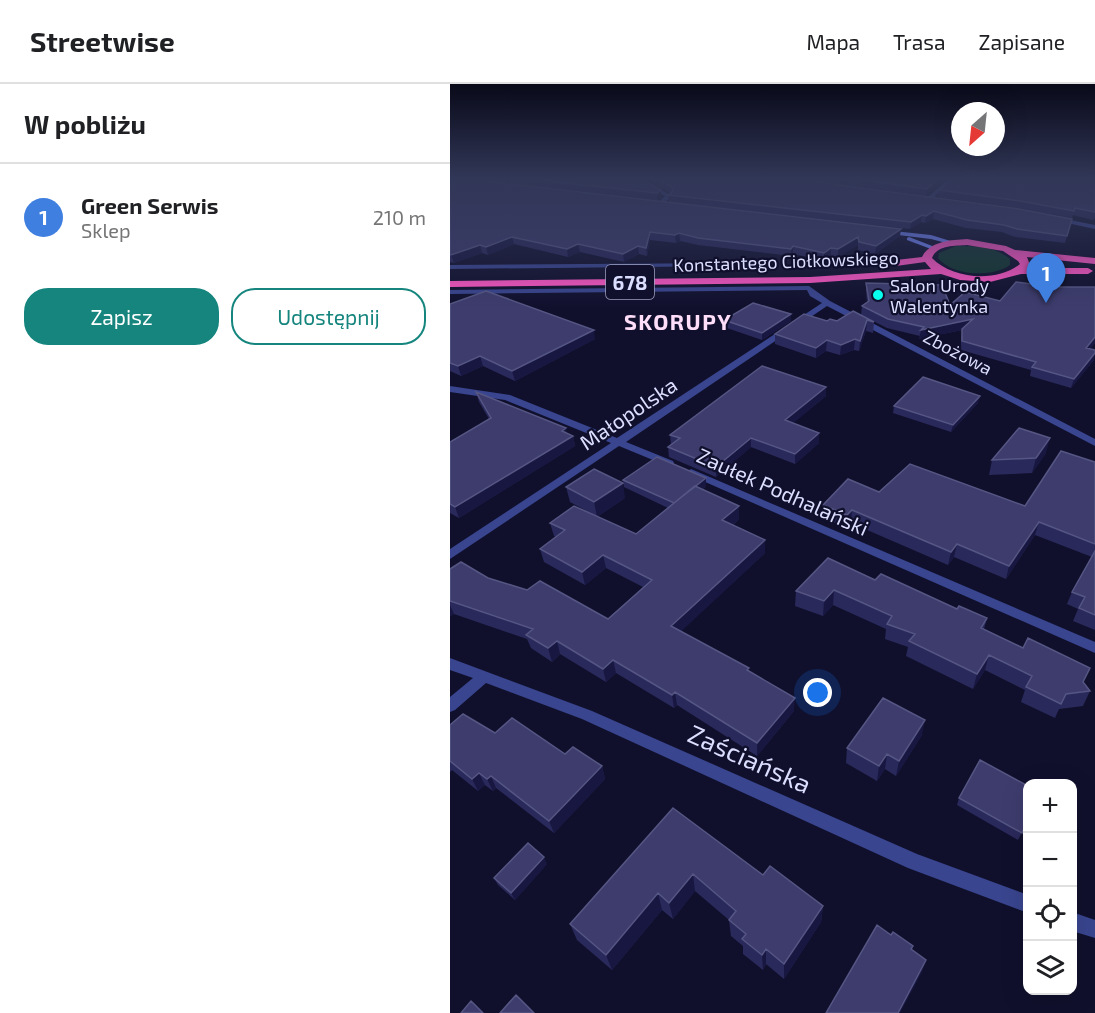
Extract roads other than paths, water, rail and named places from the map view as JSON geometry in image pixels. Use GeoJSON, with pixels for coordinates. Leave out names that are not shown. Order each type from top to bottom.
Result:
{"type":"FeatureCollection","features":[{"type":"Feature","properties":{"kind":"highway"},"geometry":{"type":"LineString","coordinates":[[927,259],[927,255],[933,248],[954,243],[981,243],[1016,253],[1095,261]]}},
{"type":"Feature","properties":{"kind":"highway"},"geometry":{"type":"LineString","coordinates":[[1016,253],[1023,259],[1025,265],[1021,271]]}},
{"type":"Feature","properties":{"kind":"highway","name":"678"},"geometry":{"type":"LineString","coordinates":[[927,259],[929,263],[942,271],[982,279],[1002,278],[1021,271],[1095,271]]}},
{"type":"Feature","properties":{"kind":"highway","name":"Konstantego Ciołkowskiego"},"geometry":{"type":"LineString","coordinates":[[450,275],[802,271],[878,266],[927,259]]}},
{"type":"Feature","properties":{"kind":"highway","name":"Konstantego Ciołkowskiego"},"geometry":{"type":"LineString","coordinates":[[450,284],[810,280],[942,271]]}},
{"type":"Feature","properties":{"kind":"street"},"geometry":{"type":"LineString","coordinates":[[1071,222],[1095,227]]}},
{"type":"Feature","properties":{"kind":"street"},"geometry":{"type":"LineString","coordinates":[[876,231],[931,237],[954,243]]}},
{"type":"Feature","properties":{"kind":"street"},"geometry":{"type":"LineString","coordinates":[[887,233],[933,248]]}},
{"type":"Feature","properties":{"kind":"street"},"geometry":{"type":"LineString","coordinates":[[450,267],[732,264]]}},
{"type":"Feature","properties":{"kind":"street","name":"Zbożowa"},"geometry":{"type":"LineString","coordinates":[[450,291],[809,288],[813,294],[827,303],[1095,443]]}},
{"type":"Feature","properties":{"kind":"street","name":"Małopolska"},"geometry":{"type":"LineString","coordinates":[[450,555],[827,303]]}},
{"type":"Feature","properties":{"kind":"street","name":"Zaułek Podhalański"},"geometry":{"type":"LineString","coordinates":[[450,389],[507,397],[621,442],[1095,648]]}},
{"type":"Feature","properties":{"kind":"street","name":"Zaściańska"},"geometry":{"type":"LineString","coordinates":[[450,664],[587,715],[914,862],[1023,902]]}},
{"type":"Feature","properties":{"kind":"street"},"geometry":{"type":"LineString","coordinates":[[450,706],[484,678]]}},
{"type":"Feature","properties":{"kind":"street"},"geometry":{"type":"LineString","coordinates":[[1077,923],[1095,929]]}},
{"type":"Feature","properties":{"kind":"place","name":"Salon Urody Walentynka"},"geometry":{"type":"Point","coordinates":[878,295]}},
{"type":"Feature","properties":{"kind":"place","name":"Green Serwis"},"geometry":{"type":"Point","coordinates":[1046,303]}},
{"type":"Feature","properties":{"kind":"district","name":"SKORUPY"},"geometry":{"type":"Point","coordinates":[678,321]}}]}
